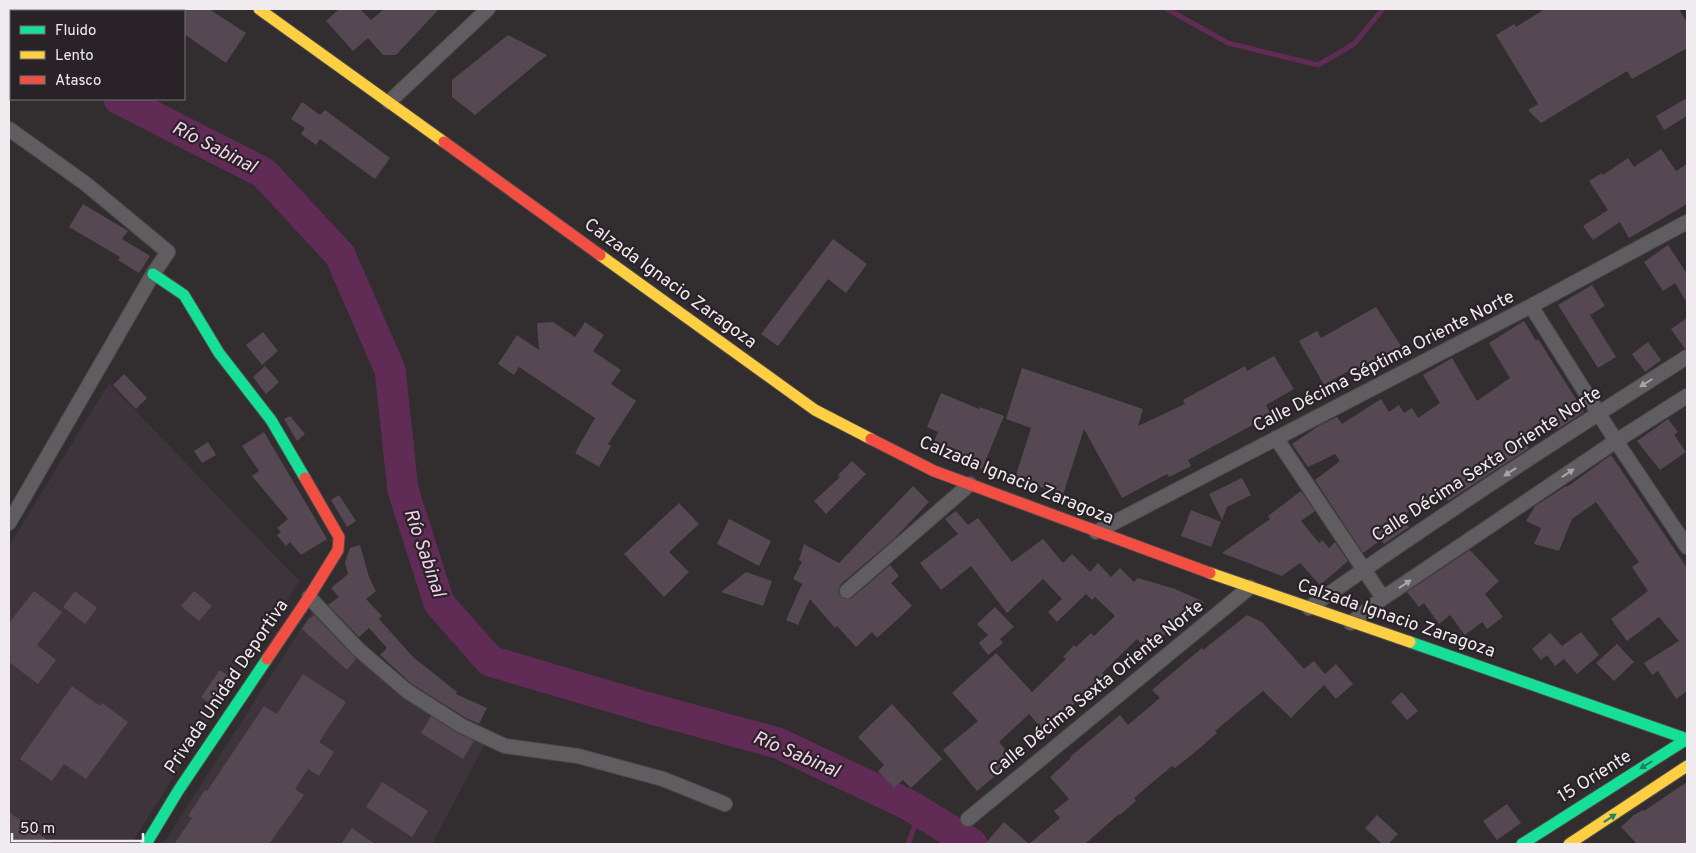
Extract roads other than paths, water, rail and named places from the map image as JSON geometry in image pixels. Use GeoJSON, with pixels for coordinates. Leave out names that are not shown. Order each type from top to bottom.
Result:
{"type":"FeatureCollection","features":[{"type":"Feature","properties":{"kind":"street","name":"Calzada Ignacio Zaragoza"},"geometry":{"type":"LineString","coordinates":[[259,9],[815,410],[934,471],[1096,532],[1309,608],[1687,739]]}},
{"type":"Feature","properties":{"kind":"street"},"geometry":{"type":"LineString","coordinates":[[388,102],[488,9]]}},
{"type":"Feature","properties":{"kind":"street"},"geometry":{"type":"LineString","coordinates":[[9,129],[86,184],[168,252],[9,523]]}},
{"type":"Feature","properties":{"kind":"street","name":"Calle Décima Séptima Oriente Norte"},"geometry":{"type":"LineString","coordinates":[[1096,532],[1531,306],[1687,222]]}},
{"type":"Feature","properties":{"kind":"street","name":"Privada Unidad Deportiva"},"geometry":{"type":"LineString","coordinates":[[146,844],[178,791],[309,598],[338,550],[339,537],[271,420],[219,353],[184,295],[154,274]]}},
{"type":"Feature","properties":{"kind":"street"},"geometry":{"type":"LineString","coordinates":[[1531,306],[1616,441],[1687,547]]}},
{"type":"Feature","properties":{"kind":"street","name":"Calle Décima Sexta Oriente Norte"},"geometry":{"type":"LineString","coordinates":[[1309,608],[1364,569],[1598,413],[1687,357]]}},
{"type":"Feature","properties":{"kind":"street"},"geometry":{"type":"LineString","coordinates":[[1351,622],[1616,441],[1687,396]]}},
{"type":"Feature","properties":{"kind":"street"},"geometry":{"type":"LineString","coordinates":[[1276,438],[1384,598]]}},
{"type":"Feature","properties":{"kind":"street"},"geometry":{"type":"LineString","coordinates":[[847,591],[970,484]]}},
{"type":"Feature","properties":{"kind":"street","name":"Calle Décima Sexta Oriente Norte"},"geometry":{"type":"LineString","coordinates":[[968,819],[1250,587]]}},
{"type":"Feature","properties":{"kind":"street"},"geometry":{"type":"LineString","coordinates":[[309,598],[358,649],[407,691],[462,726],[505,746],[578,756],[663,779],[725,804]]}},
{"type":"Feature","properties":{"kind":"street","name":"15 Oriente"},"geometry":{"type":"LineString","coordinates":[[1522,844],[1687,739]]}},
{"type":"Feature","properties":{"kind":"street"},"geometry":{"type":"LineString","coordinates":[[1569,844],[1687,766]]}},
{"type":"Feature","properties":{"kind":"waterway"},"geometry":{"type":"LineString","coordinates":[[1167,9],[1228,43],[1318,65],[1354,44],[1383,9]]}},
{"type":"Feature","properties":{"kind":"waterway","name":"Río Sabinal"},"geometry":{"type":"LineString","coordinates":[[121,100],[264,173],[340,255],[390,370],[403,490],[439,603],[490,661],[649,708],[778,743],[909,805],[972,844]]}},
{"type":"Feature","properties":{"kind":"waterway"},"geometry":{"type":"LineString","coordinates":[[908,844],[920,812]]}}]}
